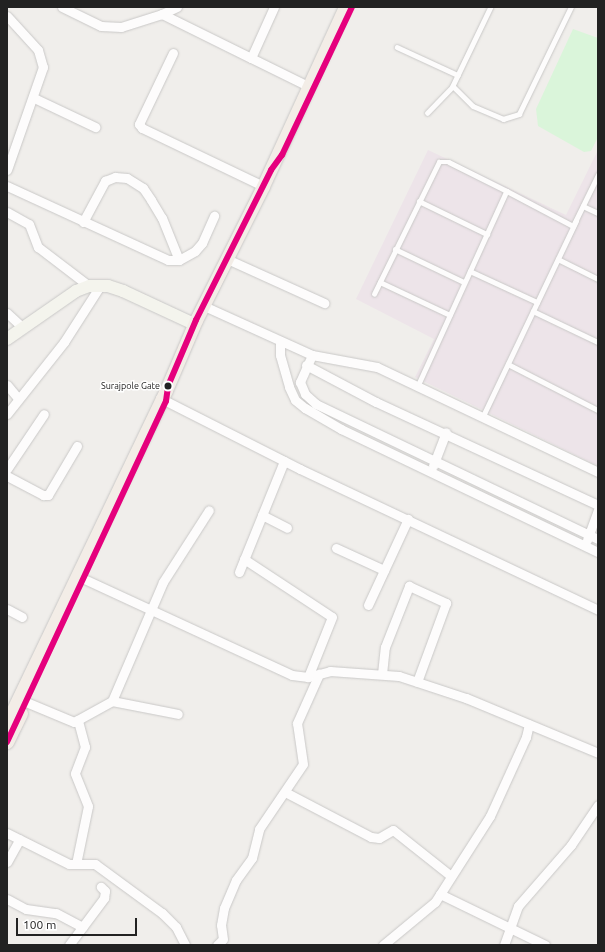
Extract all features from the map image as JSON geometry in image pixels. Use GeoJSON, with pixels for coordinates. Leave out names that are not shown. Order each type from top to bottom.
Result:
{"type":"FeatureCollection","features":[{"type":"Feature","properties":{"kind":"main road"},"geometry":{"type":"LineString","coordinates":[[7,742],[164,396],[194,324],[271,170],[345,7]]}},
{"type":"Feature","properties":{"kind":"main road"},"geometry":{"type":"LineString","coordinates":[[271,170],[282,155],[352,7]]}},
{"type":"Feature","properties":{"kind":"main road"},"geometry":{"type":"LineString","coordinates":[[7,722],[164,396]]}},
{"type":"Feature","properties":{"kind":"street"},"geometry":{"type":"LineString","coordinates":[[62,7],[101,26],[121,27],[162,14],[177,7]]}},
{"type":"Feature","properties":{"kind":"street"},"geometry":{"type":"LineString","coordinates":[[251,58],[274,7]]}},
{"type":"Feature","properties":{"kind":"street"},"geometry":{"type":"LineString","coordinates":[[162,14],[308,86]]}},
{"type":"Feature","properties":{"kind":"street"},"geometry":{"type":"LineString","coordinates":[[7,16],[42,58],[43,67],[34,98],[7,170]]}},
{"type":"Feature","properties":{"kind":"street"},"geometry":{"type":"LineString","coordinates":[[173,53],[139,124],[142,128],[263,186]]}},
{"type":"Feature","properties":{"kind":"street"},"geometry":{"type":"LineString","coordinates":[[34,98],[95,128]]}},
{"type":"Feature","properties":{"kind":"street"},"geometry":{"type":"LineString","coordinates":[[83,222],[105,182],[115,177],[127,178],[143,188],[151,200],[162,218],[179,260]]}},
{"type":"Feature","properties":{"kind":"street"},"geometry":{"type":"LineString","coordinates":[[7,186],[154,254],[179,260],[202,243],[214,216]]}},
{"type":"Feature","properties":{"kind":"street"},"geometry":{"type":"LineString","coordinates":[[7,212],[24,220],[30,228],[32,239],[38,247],[94,286]]}},
{"type":"Feature","properties":{"kind":"street"},"geometry":{"type":"LineString","coordinates":[[227,258],[324,303]]}},
{"type":"Feature","properties":{"kind":"street"},"geometry":{"type":"LineString","coordinates":[[7,414],[18,398],[64,342],[94,286]]}},
{"type":"Feature","properties":{"kind":"street"},"geometry":{"type":"LineString","coordinates":[[7,339],[22,327],[76,291],[94,286],[124,291],[194,324]]}},
{"type":"Feature","properties":{"kind":"street"},"geometry":{"type":"LineString","coordinates":[[204,306],[312,355],[376,367],[484,416],[598,472]]}},
{"type":"Feature","properties":{"kind":"street"},"geometry":{"type":"LineString","coordinates":[[7,313],[22,327]]}},
{"type":"Feature","properties":{"kind":"street"},"geometry":{"type":"LineString","coordinates":[[280,341],[281,362],[294,384],[308,398],[343,424],[587,540],[598,552]]}},
{"type":"Feature","properties":{"kind":"street"},"geometry":{"type":"LineString","coordinates":[[294,384],[312,355]]}},
{"type":"Feature","properties":{"kind":"street"},"geometry":{"type":"LineString","coordinates":[[306,365],[376,402],[446,432],[598,505]]}},
{"type":"Feature","properties":{"kind":"street"},"geometry":{"type":"LineString","coordinates":[[7,385],[18,398]]}},
{"type":"Feature","properties":{"kind":"street"},"geometry":{"type":"LineString","coordinates":[[164,396],[284,461],[598,610]]}},
{"type":"Feature","properties":{"kind":"street"},"geometry":{"type":"LineString","coordinates":[[7,469],[44,414]]}},
{"type":"Feature","properties":{"kind":"street"},"geometry":{"type":"LineString","coordinates":[[432,467],[446,432]]}},
{"type":"Feature","properties":{"kind":"street"},"geometry":{"type":"LineString","coordinates":[[7,476],[43,495],[48,495],[77,446]]}},
{"type":"Feature","properties":{"kind":"street"},"geometry":{"type":"LineString","coordinates":[[239,572],[284,461]]}},
{"type":"Feature","properties":{"kind":"street"},"geometry":{"type":"LineString","coordinates":[[26,702],[74,722],[112,701],[151,608],[172,564],[209,510]]}},
{"type":"Feature","properties":{"kind":"street"},"geometry":{"type":"LineString","coordinates":[[587,540],[598,510]]}},
{"type":"Feature","properties":{"kind":"street"},"geometry":{"type":"LineString","coordinates":[[262,515],[287,528]]}},
{"type":"Feature","properties":{"kind":"street"},"geometry":{"type":"LineString","coordinates":[[368,605],[408,519]]}},
{"type":"Feature","properties":{"kind":"street"},"geometry":{"type":"LineString","coordinates":[[587,540],[598,539]]}},
{"type":"Feature","properties":{"kind":"street"},"geometry":{"type":"LineString","coordinates":[[336,548],[384,570]]}},
{"type":"Feature","properties":{"kind":"street"},"geometry":{"type":"LineString","coordinates":[[244,559],[332,617],[308,677]]}},
{"type":"Feature","properties":{"kind":"street"},"geometry":{"type":"LineString","coordinates":[[82,578],[151,608],[279,671],[308,677],[330,671],[382,674],[417,682],[466,698],[598,754]]}},
{"type":"Feature","properties":{"kind":"street"},"geometry":{"type":"LineString","coordinates":[[382,674],[385,647],[409,586],[446,603],[417,682]]}},
{"type":"Feature","properties":{"kind":"street"},"geometry":{"type":"LineString","coordinates":[[7,609],[22,617]]}},
{"type":"Feature","properties":{"kind":"street"},"geometry":{"type":"LineString","coordinates":[[217,945],[223,939],[220,925],[224,908],[236,880],[252,858],[259,830],[303,764],[297,723],[318,674]]}},
{"type":"Feature","properties":{"kind":"street"},"geometry":{"type":"LineString","coordinates":[[112,701],[178,714]]}},
{"type":"Feature","properties":{"kind":"street"},"geometry":{"type":"LineString","coordinates":[[76,864],[88,806],[75,773],[85,747],[78,720]]}},
{"type":"Feature","properties":{"kind":"street"},"geometry":{"type":"LineString","coordinates":[[383,945],[435,902],[490,816],[526,737],[529,724]]}},
{"type":"Feature","properties":{"kind":"street"},"geometry":{"type":"LineString","coordinates":[[285,792],[372,837],[380,838],[393,830],[451,876]]}},
{"type":"Feature","properties":{"kind":"street"},"geometry":{"type":"LineString","coordinates":[[504,945],[518,906],[571,845],[598,805]]}},
{"type":"Feature","properties":{"kind":"street"},"geometry":{"type":"LineString","coordinates":[[7,832],[69,864],[95,864],[128,887],[176,927],[185,945]]}},
{"type":"Feature","properties":{"kind":"street"},"geometry":{"type":"LineString","coordinates":[[7,862],[20,839]]}},
{"type":"Feature","properties":{"kind":"street"},"geometry":{"type":"LineString","coordinates":[[69,945],[106,894],[101,887]]}},
{"type":"Feature","properties":{"kind":"street"},"geometry":{"type":"LineString","coordinates":[[440,894],[545,945]]}},
{"type":"Feature","properties":{"kind":"street"},"geometry":{"type":"LineString","coordinates":[[7,899],[26,908],[56,913],[82,927]]}},
{"type":"Feature","properties":{"kind":"lane"},"geometry":{"type":"LineString","coordinates":[[427,113],[453,86],[491,7]]}},
{"type":"Feature","properties":{"kind":"lane"},"geometry":{"type":"LineString","coordinates":[[453,86],[472,106],[502,119],[519,114],[571,7]]}},
{"type":"Feature","properties":{"kind":"lane"},"geometry":{"type":"LineString","coordinates":[[397,47],[458,75]]}},
{"type":"Feature","properties":{"kind":"lane"},"geometry":{"type":"LineString","coordinates":[[374,294],[435,167],[444,161],[573,226],[576,221]]}},
{"type":"Feature","properties":{"kind":"lane"},"geometry":{"type":"LineString","coordinates":[[484,416],[533,310],[598,178]]}},
{"type":"Feature","properties":{"kind":"lane"},"geometry":{"type":"LineString","coordinates":[[418,386],[464,282],[507,192]]}},
{"type":"Feature","properties":{"kind":"lane"},"geometry":{"type":"LineString","coordinates":[[419,201],[487,234]]}},
{"type":"Feature","properties":{"kind":"lane"},"geometry":{"type":"LineString","coordinates":[[583,206],[598,213]]}},
{"type":"Feature","properties":{"kind":"lane"},"geometry":{"type":"LineString","coordinates":[[395,249],[464,282]]}},
{"type":"Feature","properties":{"kind":"lane"},"geometry":{"type":"LineString","coordinates":[[558,259],[598,278]]}},
{"type":"Feature","properties":{"kind":"lane"},"geometry":{"type":"LineString","coordinates":[[470,271],[537,302]]}},
{"type":"Feature","properties":{"kind":"lane"},"geometry":{"type":"LineString","coordinates":[[380,282],[450,315]]}},
{"type":"Feature","properties":{"kind":"lane"},"geometry":{"type":"LineString","coordinates":[[533,310],[598,342]]}},
{"type":"Feature","properties":{"kind":"lane"},"geometry":{"type":"LineString","coordinates":[[508,364],[598,410]]}},
{"type":"Feature","properties":{"kind":"shaded area"},"geometry":{"type":"Polygon","coordinates":[[[428,150],[566,215],[598,150],[598,466],[415,377],[434,339],[356,299],[428,150]]]}},
{"type":"Feature","properties":{"kind":"green space"},"geometry":{"type":"Polygon","coordinates":[[[573,29],[598,38],[598,137],[591,151],[584,152],[538,126],[536,109],[573,29]]]}},
{"type":"Feature","properties":{"kind":"transit line"},"geometry":{"type":"LineString","coordinates":[[7,742],[166,401],[168,386],[196,320],[271,170],[282,155],[352,7]]}},
{"type":"Feature","properties":{"kind":"place","name":"Surajpole Gate"},"geometry":{"type":"Point","coordinates":[168,386]}}]}
